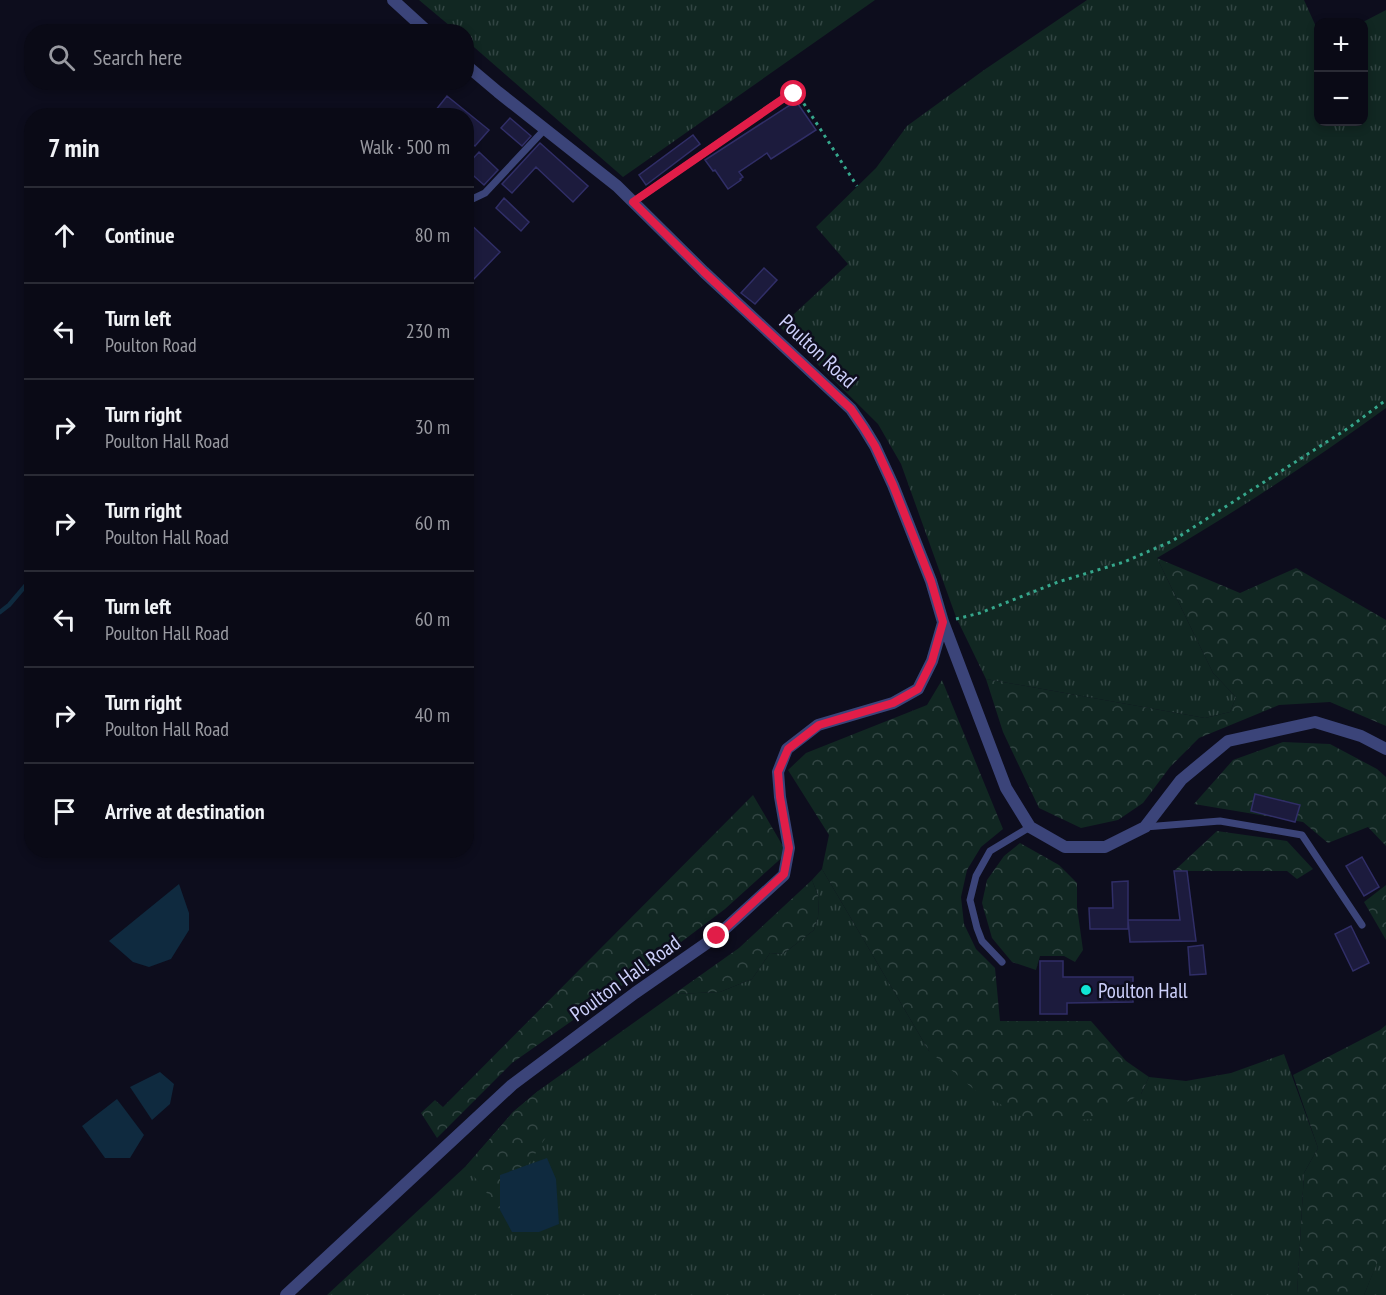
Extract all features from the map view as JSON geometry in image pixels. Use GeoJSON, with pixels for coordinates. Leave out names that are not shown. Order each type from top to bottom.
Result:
{"type":"FeatureCollection","features":[{"type":"Feature","properties":{"kind":"street"},"geometry":{"type":"LineString","coordinates":[[393,0],[419,24]]}},
{"type":"Feature","properties":{"kind":"street","name":"Poulton Road"},"geometry":{"type":"LineString","coordinates":[[474,72],[617,186],[858,418],[875,446],[893,485],[931,581],[943,622],[1006,788],[1030,827],[1065,847],[1105,847],[1145,827],[1181,780],[1228,741],[1315,722],[1361,736],[1386,749]]}},
{"type":"Feature","properties":{"kind":"street","name":"Poulton Hall Road"},"geometry":{"type":"LineString","coordinates":[[286,1295],[512,1085],[635,993],[717,936],[784,874],[789,848],[778,772],[788,749],[819,725],[893,703],[918,689],[932,661],[943,622]]}},
{"type":"Feature","properties":{"kind":"lane"},"geometry":{"type":"LineString","coordinates":[[633,202],[778,102]]}},
{"type":"Feature","properties":{"kind":"lane"},"geometry":{"type":"LineString","coordinates":[[474,198],[484,193],[544,129]]}},
{"type":"Feature","properties":{"kind":"lane"},"geometry":{"type":"LineString","coordinates":[[1145,827],[1220,821],[1302,835],[1362,925]]}},
{"type":"Feature","properties":{"kind":"lane"},"geometry":{"type":"LineString","coordinates":[[1002,962],[982,941],[970,900],[976,876],[990,851],[1030,827]]}},
{"type":"Feature","properties":{"kind":"path"},"geometry":{"type":"LineString","coordinates":[[778,102],[787,96],[794,94],[799,96],[857,186]]}},
{"type":"Feature","properties":{"kind":"path"},"geometry":{"type":"LineString","coordinates":[[943,622],[980,612],[1058,582],[1124,562],[1172,541],[1350,427],[1386,400]]}},
{"type":"Feature","properties":{"kind":"green space"},"geometry":{"type":"Polygon","coordinates":[[[419,0],[875,0],[623,177],[474,47],[474,24],[448,24],[419,0]]]}},
{"type":"Feature","properties":{"kind":"green space"},"geometry":{"type":"Polygon","coordinates":[[[1087,0],[1304,0],[1314,22],[1314,126],[1368,126],[1368,19],[1386,10],[1386,408],[1273,486],[1157,558],[1213,673],[1236,697],[1230,712],[1205,718],[986,679],[956,617],[901,464],[878,424],[780,327],[848,264],[816,227],[876,168],[907,126],[1087,0]]]}},
{"type":"Feature","properties":{"kind":"green space"},"geometry":{"type":"Polygon","coordinates":[[[1157,558],[1240,593],[1296,568],[1386,620],[1386,726],[1330,702],[1279,705],[1199,738],[1170,767],[1143,803],[1118,820],[1081,828],[1039,808],[1003,732],[986,679],[1205,718],[1230,712],[1236,697],[1213,673],[1157,558]]]}},
{"type":"Feature","properties":{"kind":"green space"},"geometry":{"type":"Polygon","coordinates":[[[942,680],[1003,829],[981,847],[967,870],[961,897],[964,924],[976,949],[995,968],[1000,1021],[1091,1021],[1126,1061],[1149,1077],[1141,1094],[1097,1119],[1034,1122],[977,1092],[929,1051],[822,869],[829,835],[788,770],[806,753],[927,705],[942,680]]]}},
{"type":"Feature","properties":{"kind":"green space"},"geometry":{"type":"Polygon","coordinates":[[[1283,742],[1330,744],[1377,769],[1386,777],[1386,846],[1368,827],[1328,843],[1303,822],[1194,804],[1233,760],[1283,742]]]}},
{"type":"Feature","properties":{"kind":"green space"},"geometry":{"type":"Polygon","coordinates":[[[753,795],[787,853],[725,909],[640,973],[512,1063],[437,1138],[421,1113],[435,1100],[443,1107],[753,795]]]}},
{"type":"Feature","properties":{"kind":"green space"},"geometry":{"type":"Polygon","coordinates":[[[1217,831],[1287,841],[1313,869],[1297,879],[1287,871],[1174,871],[1217,831]]]}},
{"type":"Feature","properties":{"kind":"green space"},"geometry":{"type":"Polygon","coordinates":[[[1020,843],[1059,865],[1077,883],[1077,907],[1083,950],[1075,962],[1064,956],[1040,956],[1036,970],[1012,962],[992,938],[982,903],[987,880],[1004,856],[1020,843]]]}},
{"type":"Feature","properties":{"kind":"green space"},"geometry":{"type":"Polygon","coordinates":[[[822,869],[929,1051],[1141,1094],[1149,1077],[1186,1081],[1231,1073],[1284,1054],[1318,1148],[1304,1173],[1297,1295],[327,1295],[466,1166],[513,1112],[538,1091],[674,994],[720,992],[752,979],[770,953],[783,954],[814,930],[818,917],[819,898],[812,880],[822,869]]]}},
{"type":"Feature","properties":{"kind":"green space"},"geometry":{"type":"Polygon","coordinates":[[[812,880],[819,898],[818,917],[814,930],[783,954],[770,953],[752,979],[720,992],[674,994],[739,948],[812,880]]]}},
{"type":"Feature","properties":{"kind":"green space"},"geometry":{"type":"Polygon","coordinates":[[[1386,885],[1386,940],[1364,902],[1386,885]]]}},
{"type":"Feature","properties":{"kind":"green space"},"geometry":{"type":"Polygon","coordinates":[[[1386,1025],[1386,1259],[1378,1261],[1364,1295],[1297,1295],[1304,1173],[1318,1148],[1293,1075],[1386,1025]]]}},
{"type":"Feature","properties":{"kind":"green space"},"geometry":{"type":"Polygon","coordinates":[[[538,1091],[546,1137],[528,1165],[500,1175],[500,1210],[466,1166],[513,1112],[538,1091]]]}},
{"type":"Feature","properties":{"kind":"green space"},"geometry":{"type":"Polygon","coordinates":[[[1386,1259],[1386,1295],[1364,1295],[1378,1260],[1386,1259]]]}},
{"type":"Feature","properties":{"kind":"water"},"geometry":{"type":"Polygon","coordinates":[[[179,884],[189,913],[189,930],[171,959],[149,967],[133,962],[109,941],[179,884]]]}},
{"type":"Feature","properties":{"kind":"water"},"geometry":{"type":"Polygon","coordinates":[[[160,1072],[174,1084],[170,1104],[152,1120],[130,1087],[160,1072]]]}},
{"type":"Feature","properties":{"kind":"water"},"geometry":{"type":"Polygon","coordinates":[[[117,1099],[144,1135],[130,1158],[105,1158],[82,1126],[117,1099]]]}},
{"type":"Feature","properties":{"kind":"water"},"geometry":{"type":"Polygon","coordinates":[[[547,1158],[556,1179],[559,1224],[539,1232],[512,1232],[500,1210],[500,1175],[547,1158]]]}},
{"type":"Feature","properties":{"kind":"building"},"geometry":{"type":"Polygon","coordinates":[[[447,96],[462,108],[437,108],[447,96]]]}},
{"type":"Feature","properties":{"kind":"building"},"geometry":{"type":"Polygon","coordinates":[[[796,101],[816,130],[771,159],[767,153],[739,172],[743,177],[728,189],[705,160],[796,101]]]}},
{"type":"Feature","properties":{"kind":"building"},"geometry":{"type":"Polygon","coordinates":[[[474,118],[489,130],[474,145],[474,118]]]}},
{"type":"Feature","properties":{"kind":"building"},"geometry":{"type":"Polygon","coordinates":[[[510,118],[531,136],[522,146],[501,128],[510,118]]]}},
{"type":"Feature","properties":{"kind":"building"},"geometry":{"type":"Polygon","coordinates":[[[693,135],[700,144],[646,185],[639,175],[693,135]]]}},
{"type":"Feature","properties":{"kind":"building"},"geometry":{"type":"Polygon","coordinates":[[[540,143],[588,186],[573,202],[536,167],[512,193],[502,184],[540,143]]]}},
{"type":"Feature","properties":{"kind":"building"},"geometry":{"type":"Polygon","coordinates":[[[479,152],[498,170],[484,185],[474,176],[474,157],[479,152]]]}},
{"type":"Feature","properties":{"kind":"building"},"geometry":{"type":"Polygon","coordinates":[[[504,198],[529,222],[521,231],[496,208],[504,198]]]}},
{"type":"Feature","properties":{"kind":"building"},"geometry":{"type":"Polygon","coordinates":[[[474,228],[500,252],[474,279],[474,228]]]}},
{"type":"Feature","properties":{"kind":"building"},"geometry":{"type":"Polygon","coordinates":[[[764,268],[777,280],[755,304],[741,293],[764,268]]]}},
{"type":"Feature","properties":{"kind":"building"},"geometry":{"type":"Polygon","coordinates":[[[1255,794],[1300,805],[1295,822],[1251,811],[1255,794]]]}},
{"type":"Feature","properties":{"kind":"building"},"geometry":{"type":"Polygon","coordinates":[[[1362,857],[1379,887],[1364,896],[1346,866],[1362,857]]]}},
{"type":"Feature","properties":{"kind":"building"},"geometry":{"type":"Polygon","coordinates":[[[1174,871],[1187,871],[1196,941],[1130,942],[1128,920],[1180,920],[1174,871]]]}},
{"type":"Feature","properties":{"kind":"building"},"geometry":{"type":"Polygon","coordinates":[[[1128,881],[1128,929],[1090,929],[1089,908],[1113,908],[1112,882],[1128,881]]]}},
{"type":"Feature","properties":{"kind":"building"},"geometry":{"type":"Polygon","coordinates":[[[1351,926],[1369,963],[1353,971],[1335,934],[1351,926]]]}},
{"type":"Feature","properties":{"kind":"building"},"geometry":{"type":"Polygon","coordinates":[[[1203,945],[1206,974],[1190,975],[1188,947],[1203,945]]]}},
{"type":"Feature","properties":{"kind":"building","name":"Poulton Hall"},"geometry":{"type":"Polygon","coordinates":[[[1040,961],[1063,961],[1063,977],[1133,977],[1133,1002],[1067,1003],[1067,1014],[1040,1014],[1040,961]]]}},
{"type":"Feature","properties":{"kind":"waterway"},"geometry":{"type":"LineString","coordinates":[[0,612],[24,587]]}},
{"type":"Feature","properties":{"kind":"place","name":"Poulton Hall"},"geometry":{"type":"Point","coordinates":[1086,990]}},
{"type":"Feature","properties":{"kind":"route"},"geometry":{"type":"LineString","coordinates":[[717,936],[784,874],[789,848],[778,772],[788,749],[819,725],[893,703],[918,689],[932,661],[943,622],[931,581],[893,485],[875,446],[851,409],[704,272],[633,202],[787,96],[794,94]]}}]}
